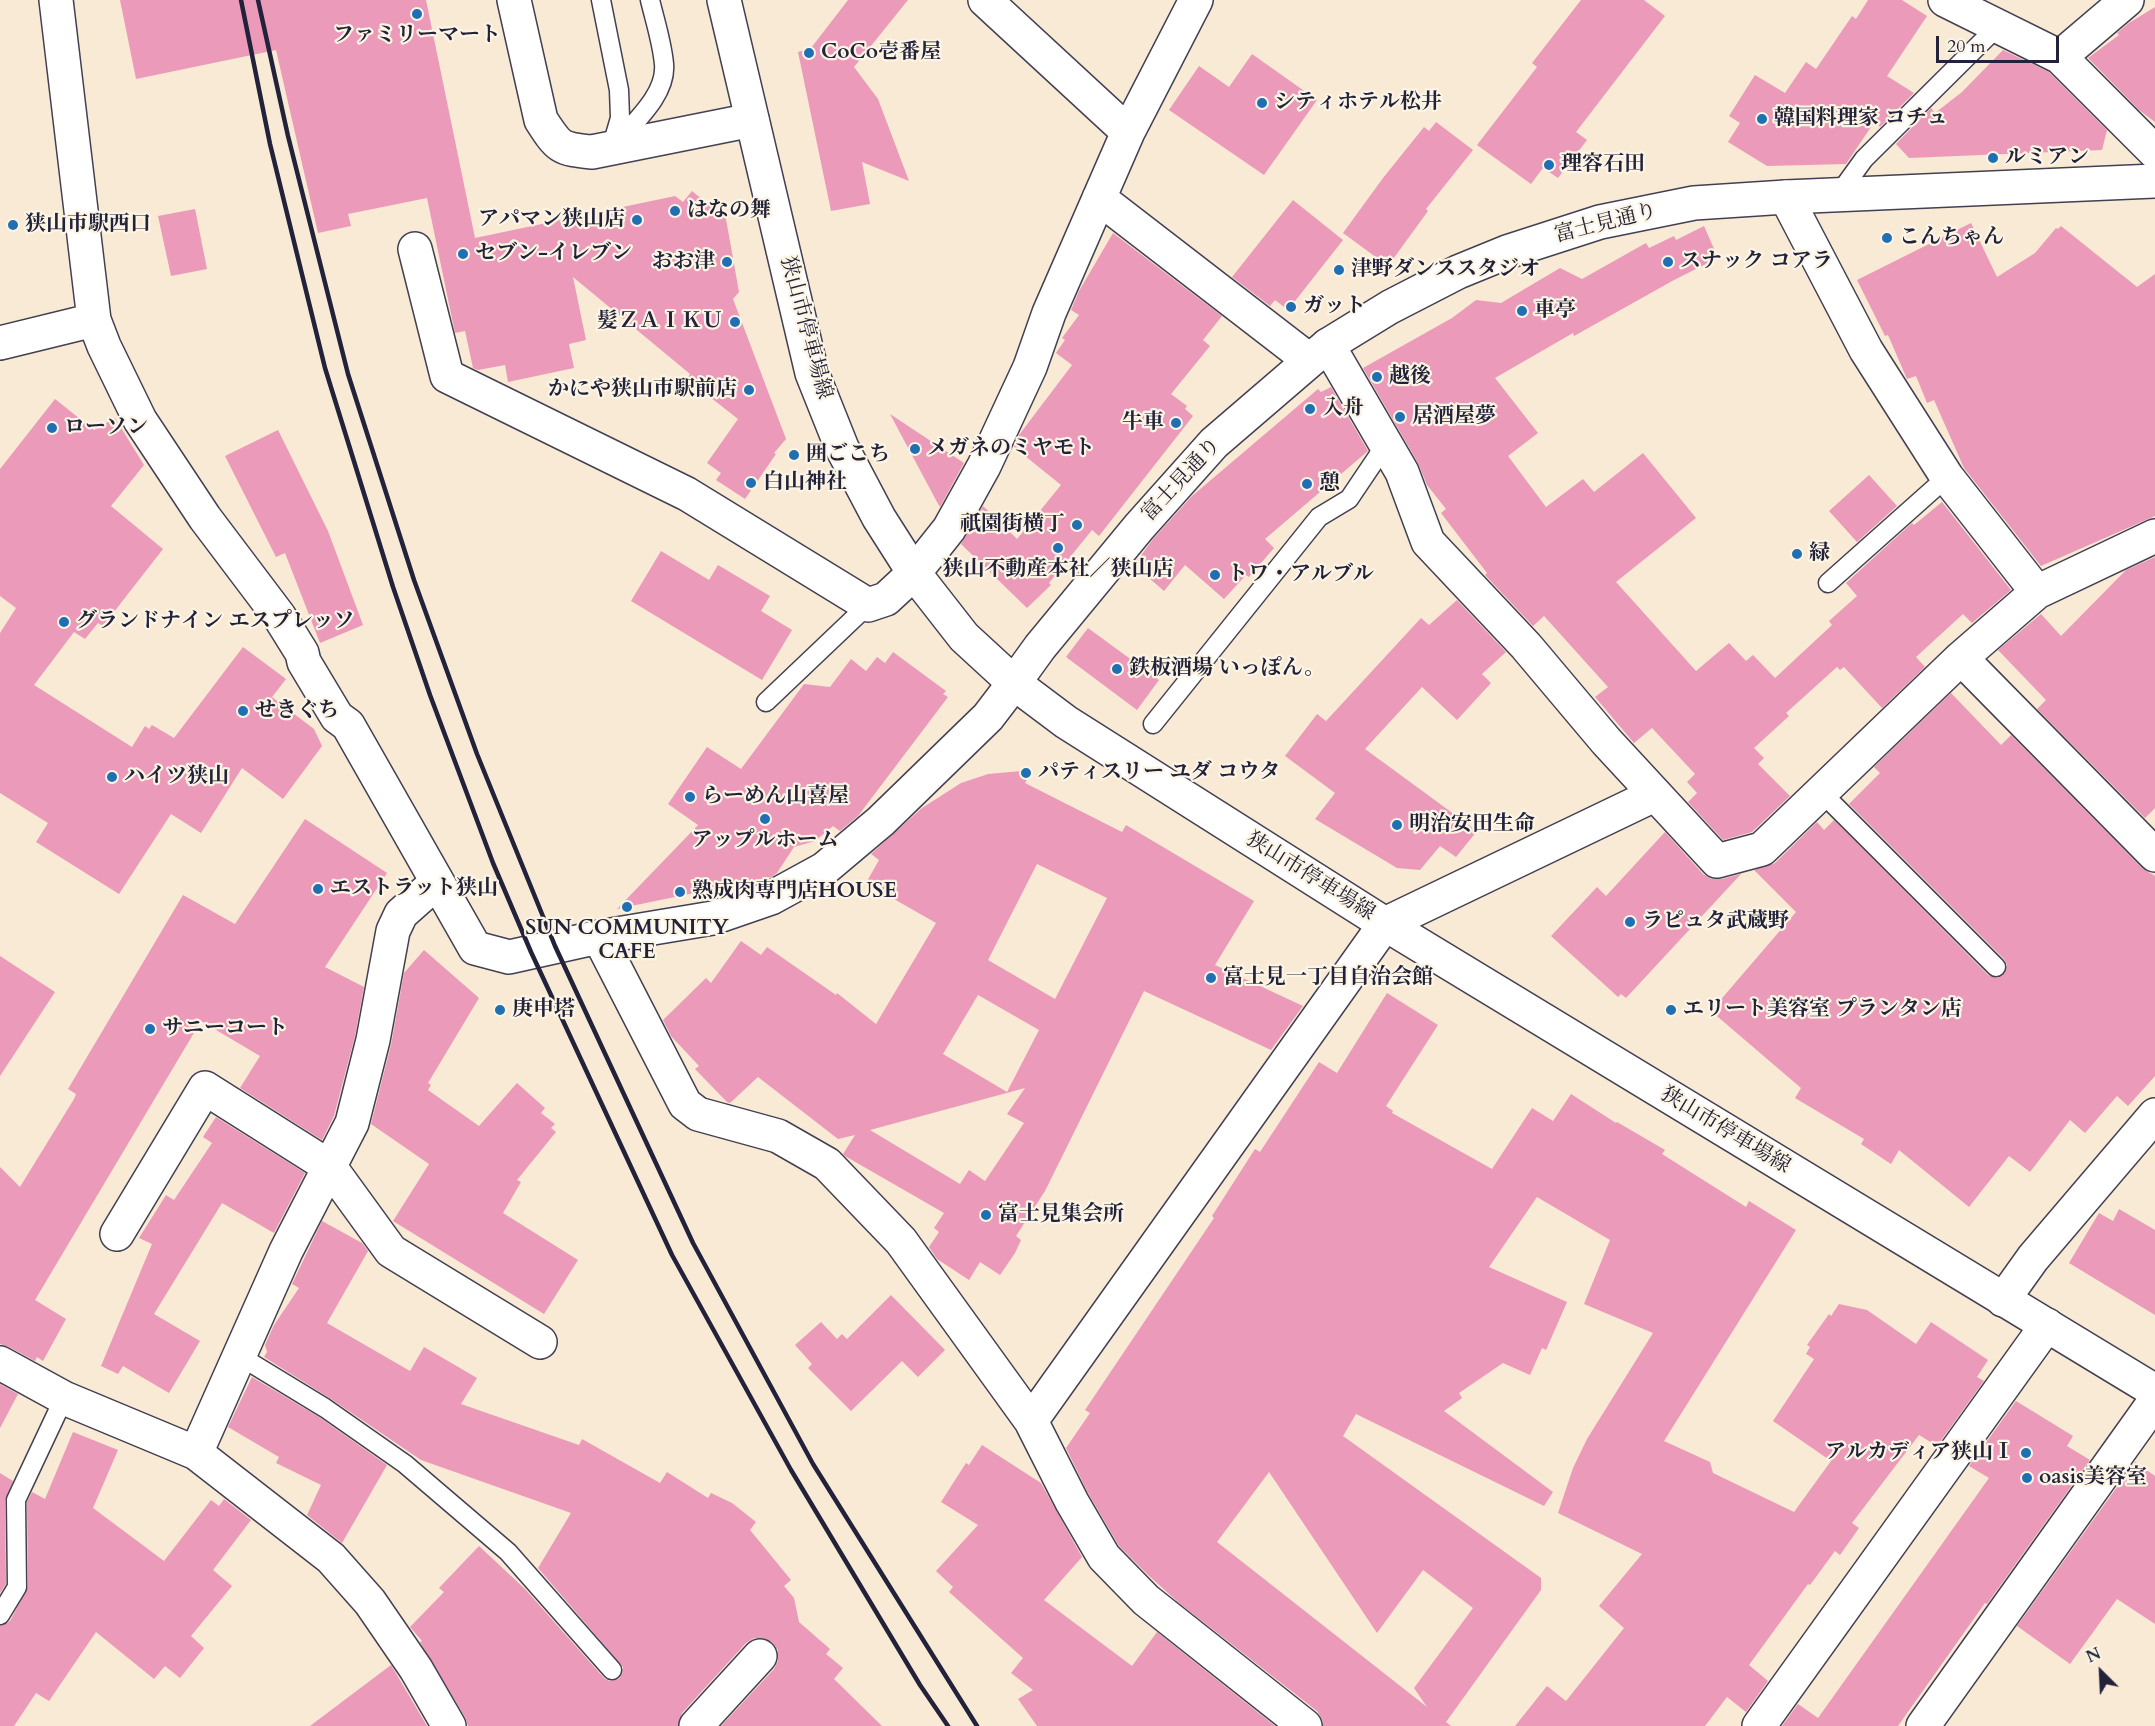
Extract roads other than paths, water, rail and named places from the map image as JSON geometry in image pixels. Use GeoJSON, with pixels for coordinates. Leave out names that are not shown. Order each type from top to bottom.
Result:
{"type":"FeatureCollection","features":[{"type":"Feature","properties":{"kind":"street","name":"富士見通り"},"geometry":{"type":"LineString","coordinates":[[56,0],[94,320],[104,346],[140,420],[205,518],[279,616],[337,717],[348,725],[475,948],[509,957],[599,937],[713,918],[771,898],[824,868],[881,821],[988,717],[1040,647],[1131,536],[1214,443],[1319,352],[1390,307],[1458,273],[1507,252],[1600,222],[1694,203],[2155,181]]}},
{"type":"Feature","properties":{"kind":"street"},"geometry":{"type":"LineString","coordinates":[[514,0],[541,120],[552,137],[566,150],[592,152],[752,120]]}},
{"type":"Feature","properties":{"kind":"street","name":"狭山市停車場線"},"geometry":{"type":"LineString","coordinates":[[724,0],[812,373],[842,448],[879,518],[914,573],[964,637],[1014,683],[1066,722],[1385,924],[2155,1391]]}},
{"type":"Feature","properties":{"kind":"street"},"geometry":{"type":"LineString","coordinates":[[985,0],[1128,132]]}},
{"type":"Feature","properties":{"kind":"street"},"geometry":{"type":"LineString","coordinates":[[416,249],[447,376],[687,494],[868,605],[886,599],[914,573],[949,529],[984,466],[1030,367],[1049,313],[1128,132],[1196,0]]}},
{"type":"Feature","properties":{"kind":"street"},"geometry":{"type":"LineString","coordinates":[[1945,0],[2060,57],[2155,152]]}},
{"type":"Feature","properties":{"kind":"street"},"geometry":{"type":"LineString","coordinates":[[2060,57],[2127,0]]}},
{"type":"Feature","properties":{"kind":"street"},"geometry":{"type":"LineString","coordinates":[[1786,197],[1866,350],[1947,477],[2037,592]]}},
{"type":"Feature","properties":{"kind":"street"},"geometry":{"type":"LineString","coordinates":[[1099,198],[1319,352],[1386,444],[1402,472],[1428,542],[1526,646],[1606,741],[1717,861],[1762,849],[1961,658],[2037,592],[2155,536]]}},
{"type":"Feature","properties":{"kind":"street"},"geometry":{"type":"LineString","coordinates":[[0,344],[94,320]]}},
{"type":"Feature","properties":{"kind":"street"},"geometry":{"type":"LineString","coordinates":[[1961,658],[2155,855]]}},
{"type":"Feature","properties":{"kind":"street"},"geometry":{"type":"LineString","coordinates":[[1031,1421],[1385,924],[1654,795]]}},
{"type":"Feature","properties":{"kind":"street"},"geometry":{"type":"LineString","coordinates":[[196,1453],[285,1251],[352,1123],[373,1040],[393,931],[401,914],[437,882]]}},
{"type":"Feature","properties":{"kind":"street"},"geometry":{"type":"LineString","coordinates":[[599,937],[685,1104],[698,1114],[778,1137],[827,1164],[901,1241],[1031,1421],[1072,1502],[1104,1557],[1146,1600],[1305,1726]]}},
{"type":"Feature","properties":{"kind":"street"},"geometry":{"type":"LineString","coordinates":[[117,1234],[205,1088],[330,1167],[391,1251],[540,1342]]}},
{"type":"Feature","properties":{"kind":"street"},"geometry":{"type":"LineString","coordinates":[[2002,1300],[2033,1258],[2155,1115]]}},
{"type":"Feature","properties":{"kind":"street"},"geometry":{"type":"LineString","coordinates":[[1759,1726],[2047,1325]]}},
{"type":"Feature","properties":{"kind":"street"},"geometry":{"type":"LineString","coordinates":[[0,1363],[64,1398],[196,1453],[331,1558],[370,1602],[416,1669],[449,1726]]}},
{"type":"Feature","properties":{"kind":"street"},"geometry":{"type":"LineString","coordinates":[[1923,1726],[2155,1401]]}},
{"type":"Feature","properties":{"kind":"street"},"geometry":{"type":"LineString","coordinates":[[696,1726],[760,1656]]}},
{"type":"Feature","properties":{"kind":"lane"},"geometry":{"type":"LineString","coordinates":[[601,0],[619,90],[620,118],[612,148]]}},
{"type":"Feature","properties":{"kind":"lane"},"geometry":{"type":"LineString","coordinates":[[612,148],[660,88],[664,66],[650,0]]}},
{"type":"Feature","properties":{"kind":"lane"},"geometry":{"type":"LineString","coordinates":[[1838,195],[1864,159],[1997,27]]}},
{"type":"Feature","properties":{"kind":"lane"},"geometry":{"type":"LineString","coordinates":[[1153,724],[1319,517],[1349,498],[1386,444]]}},
{"type":"Feature","properties":{"kind":"lane"},"geometry":{"type":"LineString","coordinates":[[1828,583],[1947,477]]}},
{"type":"Feature","properties":{"kind":"lane"},"geometry":{"type":"LineString","coordinates":[[766,702],[868,605]]}},
{"type":"Feature","properties":{"kind":"lane"},"geometry":{"type":"LineString","coordinates":[[1821,792],[1996,967]]}},
{"type":"Feature","properties":{"kind":"lane"},"geometry":{"type":"LineString","coordinates":[[238,1355],[325,1408],[405,1464],[508,1552],[612,1670]]}},
{"type":"Feature","properties":{"kind":"lane"},"geometry":{"type":"LineString","coordinates":[[0,1615],[17,1587],[16,1500],[64,1398]]}},
{"type":"Feature","properties":{"kind":"railway"},"geometry":{"type":"LineString","coordinates":[[241,0],[270,144],[325,368],[393,587],[430,695],[493,863],[531,952],[672,1255],[791,1470],[920,1685],[948,1726]]}},
{"type":"Feature","properties":{"kind":"railway"},"geometry":{"type":"LineString","coordinates":[[258,0],[288,136],[348,374],[414,580],[477,754],[555,946],[693,1243],[813,1464],[977,1726]]}},
{"type":"Feature","properties":{"kind":"place","name":"ファミリーマート"},"geometry":{"type":"Point","coordinates":[417,14]}},
{"type":"Feature","properties":{"kind":"place","name":"CoCo壱番屋"},"geometry":{"type":"Point","coordinates":[809,53]}},
{"type":"Feature","properties":{"kind":"place","name":"シティホテル松井"},"geometry":{"type":"Point","coordinates":[1262,103]}},
{"type":"Feature","properties":{"kind":"place","name":"韓国料理家 コチュ"},"geometry":{"type":"Point","coordinates":[1762,119]}},
{"type":"Feature","properties":{"kind":"place","name":"ルミアン"},"geometry":{"type":"Point","coordinates":[1993,158]}},
{"type":"Feature","properties":{"kind":"place","name":"理容石田"},"geometry":{"type":"Point","coordinates":[1549,165]}},
{"type":"Feature","properties":{"kind":"place","name":"はなの舞"},"geometry":{"type":"Point","coordinates":[675,211]}},
{"type":"Feature","properties":{"kind":"place","name":"アパマン狭山店"},"geometry":{"type":"Point","coordinates":[637,220]}},
{"type":"Feature","properties":{"kind":"place","name":"狭山市駅西口"},"geometry":{"type":"Point","coordinates":[13,225]}},
{"type":"Feature","properties":{"kind":"place","name":"こんちゃん"},"geometry":{"type":"Point","coordinates":[1887,238]}},
{"type":"Feature","properties":{"kind":"place","name":"セブン-イレブン"},"geometry":{"type":"Point","coordinates":[463,254]}},
{"type":"Feature","properties":{"kind":"place","name":"おお津"},"geometry":{"type":"Point","coordinates":[727,262]}},
{"type":"Feature","properties":{"kind":"place","name":"スナック コアラ"},"geometry":{"type":"Point","coordinates":[1668,262]}},
{"type":"Feature","properties":{"kind":"place","name":"津野ダンススタジオ"},"geometry":{"type":"Point","coordinates":[1339,270]}},
{"type":"Feature","properties":{"kind":"place","name":"ガット"},"geometry":{"type":"Point","coordinates":[1291,307]}},
{"type":"Feature","properties":{"kind":"place","name":"車亭"},"geometry":{"type":"Point","coordinates":[1522,311]}},
{"type":"Feature","properties":{"kind":"place","name":"髪ＺＡＩＫＵ"},"geometry":{"type":"Point","coordinates":[735,322]}},
{"type":"Feature","properties":{"kind":"place","name":"越後"},"geometry":{"type":"Point","coordinates":[1377,377]}},
{"type":"Feature","properties":{"kind":"place","name":"かにや狭山市駅前店"},"geometry":{"type":"Point","coordinates":[749,390]}},
{"type":"Feature","properties":{"kind":"place","name":"入舟"},"geometry":{"type":"Point","coordinates":[1310,409]}},
{"type":"Feature","properties":{"kind":"place","name":"居酒屋夢"},"geometry":{"type":"Point","coordinates":[1400,417]}},
{"type":"Feature","properties":{"kind":"place","name":"牛車"},"geometry":{"type":"Point","coordinates":[1176,423]}},
{"type":"Feature","properties":{"kind":"place","name":"ローソン"},"geometry":{"type":"Point","coordinates":[52,428]}},
{"type":"Feature","properties":{"kind":"place","name":"メガネのミヤモト"},"geometry":{"type":"Point","coordinates":[915,449]}},
{"type":"Feature","properties":{"kind":"place","name":"囲ごこち"},"geometry":{"type":"Point","coordinates":[794,455]}},
{"type":"Feature","properties":{"kind":"place","name":"白山神社"},"geometry":{"type":"Point","coordinates":[751,483]}},
{"type":"Feature","properties":{"kind":"place","name":"憩"},"geometry":{"type":"Point","coordinates":[1307,484]}},
{"type":"Feature","properties":{"kind":"place","name":"祇園街横丁"},"geometry":{"type":"Point","coordinates":[1077,525]}},
{"type":"Feature","properties":{"kind":"place","name":"狭山不動産本社／狭山店"},"geometry":{"type":"Point","coordinates":[1058,548]}},
{"type":"Feature","properties":{"kind":"place","name":"緑"},"geometry":{"type":"Point","coordinates":[1797,554]}},
{"type":"Feature","properties":{"kind":"place","name":"トワ・アルブル"},"geometry":{"type":"Point","coordinates":[1215,575]}},
{"type":"Feature","properties":{"kind":"place","name":"グランドナイン エスプレッソ"},"geometry":{"type":"Point","coordinates":[64,622]}},
{"type":"Feature","properties":{"kind":"place","name":"鉄板酒場 いっぽん。"},"geometry":{"type":"Point","coordinates":[1117,669]}},
{"type":"Feature","properties":{"kind":"place","name":"せきぐち"},"geometry":{"type":"Point","coordinates":[243,711]}},
{"type":"Feature","properties":{"kind":"place","name":"パティスリー ユダ コウタ"},"geometry":{"type":"Point","coordinates":[1026,773]}},
{"type":"Feature","properties":{"kind":"place","name":"ハイツ狭山"},"geometry":{"type":"Point","coordinates":[112,777]}},
{"type":"Feature","properties":{"kind":"place","name":"らーめん山喜屋"},"geometry":{"type":"Point","coordinates":[690,797]}},
{"type":"Feature","properties":{"kind":"place","name":"アップルホーム"},"geometry":{"type":"Point","coordinates":[765,819]}},
{"type":"Feature","properties":{"kind":"place","name":"明治安田生命"},"geometry":{"type":"Point","coordinates":[1397,825]}},
{"type":"Feature","properties":{"kind":"place","name":"エストラット狭山"},"geometry":{"type":"Point","coordinates":[318,889]}},
{"type":"Feature","properties":{"kind":"place","name":"熟成肉専門店HOUSE"},"geometry":{"type":"Point","coordinates":[680,892]}},
{"type":"Feature","properties":{"kind":"place","name":"SUN COMMUNITY CAFE"},"geometry":{"type":"Point","coordinates":[627,907]}},
{"type":"Feature","properties":{"kind":"place","name":"ラピュタ武蔵野"},"geometry":{"type":"Point","coordinates":[1630,922]}},
{"type":"Feature","properties":{"kind":"place","name":"富士見一丁目自治会館"},"geometry":{"type":"Point","coordinates":[1211,978]}},
{"type":"Feature","properties":{"kind":"place","name":"庚申塔"},"geometry":{"type":"Point","coordinates":[500,1010]}},
{"type":"Feature","properties":{"kind":"place","name":"エリート美容室 プランタン店"},"geometry":{"type":"Point","coordinates":[1671,1010]}},
{"type":"Feature","properties":{"kind":"place","name":"サニーコート"},"geometry":{"type":"Point","coordinates":[150,1029]}},
{"type":"Feature","properties":{"kind":"place","name":"富士見集会所"},"geometry":{"type":"Point","coordinates":[986,1215]}},
{"type":"Feature","properties":{"kind":"place","name":"アルカディア狭山Ⅰ"},"geometry":{"type":"Point","coordinates":[2026,1453]}},
{"type":"Feature","properties":{"kind":"place","name":"oasis美容室"},"geometry":{"type":"Point","coordinates":[2027,1478]}}]}
